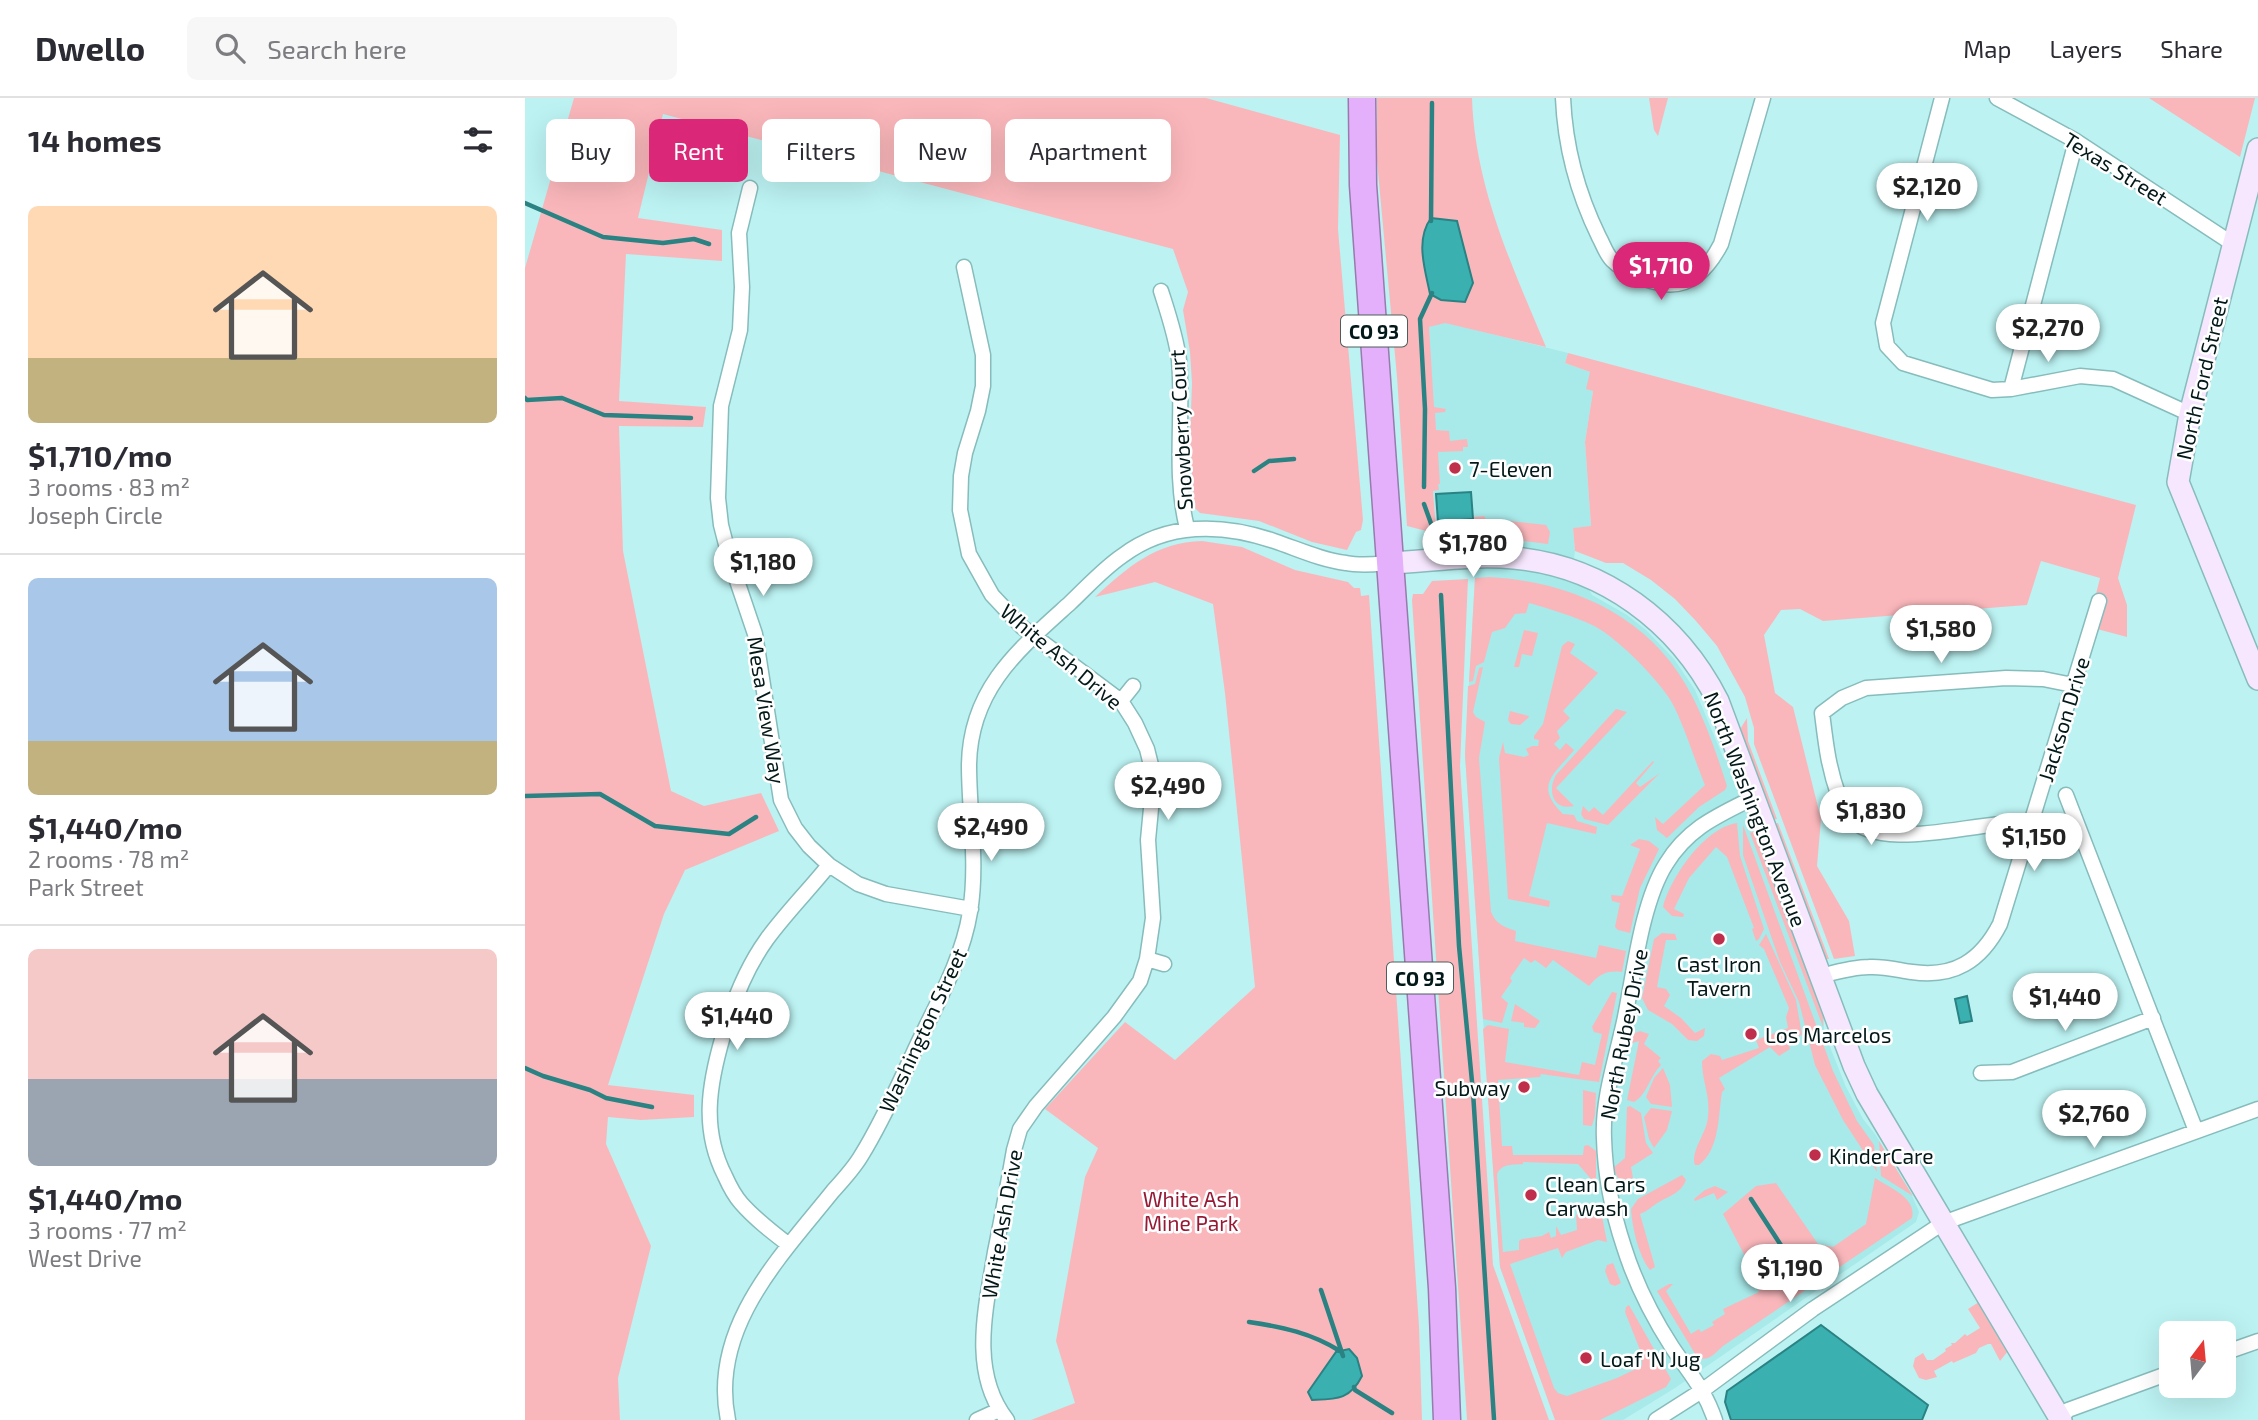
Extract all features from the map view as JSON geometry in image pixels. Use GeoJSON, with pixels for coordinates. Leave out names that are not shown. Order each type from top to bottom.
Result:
{"type":"FeatureCollection","features":[{"type":"Feature","properties":{"kind":"highway","name":"CO 93"},"geometry":{"type":"LineString","coordinates":[[1362,98],[1363,185],[1442,1288],[1447,1420]]}},
{"type":"Feature","properties":{"kind":"street"},"geometry":{"type":"LineString","coordinates":[[1563,98],[1573,170],[1590,219],[1610,258],[1636,277],[1666,285],[1691,280],[1710,266],[1721,244],[1763,98]]}},
{"type":"Feature","properties":{"kind":"street"},"geometry":{"type":"LineString","coordinates":[[1942,98],[1883,323],[1887,346],[1903,363],[1992,390],[2080,376],[2113,379],[2190,414]]}},
{"type":"Feature","properties":{"kind":"street","name":"Texas Street"},"geometry":{"type":"LineString","coordinates":[[1997,98],[2076,141],[2233,244]]}},
{"type":"Feature","properties":{"kind":"street"},"geometry":{"type":"LineString","coordinates":[[2011,389],[2076,141]]}},
{"type":"Feature","properties":{"kind":"street","name":"North Ford Street"},"geometry":{"type":"LineString","coordinates":[[2258,149],[2190,414],[2178,482],[2258,679]]}},
{"type":"Feature","properties":{"kind":"street","name":"Mesa View Way"},"geometry":{"type":"LineString","coordinates":[[750,188],[739,233],[742,287],[740,330],[721,406],[717,498],[730,560],[755,634],[781,800],[795,828],[809,846],[829,865],[858,884],[886,894],[971,909]]}},
{"type":"Feature","properties":{"kind":"street","name":"White Ash Drive"},"geometry":{"type":"LineString","coordinates":[[964,267],[980,331],[983,355],[983,386],[961,476],[960,510],[969,554],[992,595],[1002,607],[1032,636],[1121,701],[1147,749],[1154,777],[1148,840],[1153,918],[1147,959],[1140,981],[1114,1017],[1036,1106],[1020,1129],[1014,1150],[986,1303],[983,1336],[983,1358],[989,1389],[1003,1415]]}},
{"type":"Feature","properties":{"kind":"street","name":"Snowberry Court"},"geometry":{"type":"LineString","coordinates":[[1161,291],[1174,331],[1179,360],[1180,499],[1187,528]]}},
{"type":"Feature","properties":{"kind":"street","name":"Washington Street"},"geometry":{"type":"LineString","coordinates":[[728,1420],[726,1377],[733,1342],[751,1298],[789,1245],[861,1157],[906,1070],[965,938],[974,876],[969,762],[980,710],[1008,660],[1122,555],[1154,538],[1187,528],[1215,528],[1247,533],[1346,564],[1391,563]]}},
{"type":"Feature","properties":{"kind":"street","name":"North Washington Avenue"},"geometry":{"type":"LineString","coordinates":[[1391,563],[1514,558],[1569,569],[1624,595],[1670,632],[1701,671],[1718,701],[1854,1066],[1867,1094],[2060,1420]]}},
{"type":"Feature","properties":{"kind":"street","name":"Jackson Drive"},"geometry":{"type":"LineString","coordinates":[[1821,976],[1870,966],[1917,973],[1949,971],[1978,956],[1991,943],[2000,924],[2099,601]]}},
{"type":"Feature","properties":{"kind":"street"},"geometry":{"type":"LineString","coordinates":[[2031,824],[2014,821],[1928,834],[1883,833],[1861,826],[1846,816],[1829,768],[1822,713],[1842,698],[1866,688],[2006,678],[2043,679],[2073,685]]}},
{"type":"Feature","properties":{"kind":"street"},"geometry":{"type":"LineString","coordinates":[[1121,701],[1133,686]]}},
{"type":"Feature","properties":{"kind":"street"},"geometry":{"type":"LineString","coordinates":[[2066,795],[2196,1131]]}},
{"type":"Feature","properties":{"kind":"street","name":"North Rubey Drive"},"geometry":{"type":"LineString","coordinates":[[1715,1420],[1703,1390],[1673,1349],[1638,1286],[1624,1249],[1609,1194],[1604,1135],[1609,1090],[1627,1002],[1658,878],[1689,834],[1706,821],[1753,798]]}},
{"type":"Feature","properties":{"kind":"street"},"geometry":{"type":"LineString","coordinates":[[789,1245],[757,1220],[739,1201],[730,1186],[718,1162],[710,1135],[709,1090],[729,1016],[752,962],[768,938],[829,865]]}},
{"type":"Feature","properties":{"kind":"street"},"geometry":{"type":"LineString","coordinates":[[1147,959],[1164,964]]}},
{"type":"Feature","properties":{"kind":"street"},"geometry":{"type":"LineString","coordinates":[[1981,1073],[2012,1072],[2153,1018]]}},
{"type":"Feature","properties":{"kind":"street"},"geometry":{"type":"LineString","coordinates":[[1656,1420],[1703,1390],[1813,1309],[1943,1223],[2258,1109]]}},
{"type":"Feature","properties":{"kind":"street"},"geometry":{"type":"LineString","coordinates":[[2237,1348],[2258,1341]]}},
{"type":"Feature","properties":{"kind":"street"},"geometry":{"type":"LineString","coordinates":[[2060,1420],[2068,1410],[2159,1377]]}},
{"type":"Feature","properties":{"kind":"street"},"geometry":{"type":"LineString","coordinates":[[977,1420],[1003,1415]]}},
{"type":"Feature","properties":{"kind":"shaded area"},"geometry":{"type":"Polygon","coordinates":[[[1431,218],[1457,221],[1473,283],[1465,302],[1441,300],[1430,294],[1422,245],[1431,218]]]}},
{"type":"Feature","properties":{"kind":"shaded area"},"geometry":{"type":"Polygon","coordinates":[[[1444,322],[1568,353],[1565,363],[1590,372],[1593,391],[1585,442],[1591,527],[1573,528],[1575,551],[1571,580],[1587,586],[1592,595],[1627,615],[1646,630],[1674,659],[1695,690],[1723,757],[1733,768],[1824,1017],[1824,1032],[1846,1087],[1863,1119],[1911,1193],[1919,1212],[1916,1222],[1675,1388],[1623,1420],[1556,1420],[1500,1267],[1465,755],[1475,578],[1437,532],[1419,330],[1444,322]]]}},
{"type":"Feature","properties":{"kind":"shaded area"},"geometry":{"type":"Polygon","coordinates":[[[1471,492],[1473,519],[1438,522],[1436,494],[1471,492]]]}},
{"type":"Feature","properties":{"kind":"shaded area"},"geometry":{"type":"Polygon","coordinates":[[[1967,996],[1972,1021],[1960,1023],[1955,999],[1967,996]]]}},
{"type":"Feature","properties":{"kind":"shaded area"},"geometry":{"type":"Polygon","coordinates":[[[1821,1325],[1928,1405],[1922,1420],[1731,1420],[1725,1402],[1727,1391],[1821,1325]]]}},
{"type":"Feature","properties":{"kind":"shaded area"},"geometry":{"type":"Polygon","coordinates":[[[1349,1349],[1357,1358],[1362,1376],[1353,1390],[1341,1397],[1312,1400],[1308,1392],[1336,1352],[1349,1349]]]}},
{"type":"Feature","properties":{"kind":"green space"},"geometry":{"type":"Polygon","coordinates":[[[574,98],[1206,98],[1340,135],[1338,229],[1363,520],[1361,530],[1356,532],[1347,550],[1312,542],[1259,521],[1200,513],[1194,507],[1190,438],[1192,383],[1183,310],[1188,292],[1173,249],[920,182],[991,182],[991,119],[894,119],[894,175],[880,171],[880,119],[762,119],[762,140],[748,136],[748,119],[682,119],[663,114],[662,119],[649,119],[649,172],[638,218],[722,230],[722,261],[626,254],[619,401],[706,407],[703,427],[619,426],[623,551],[671,791],[704,806],[761,793],[779,831],[685,870],[664,914],[608,1085],[694,1095],[694,1117],[641,1120],[608,1117],[606,1144],[651,1246],[618,1378],[620,1420],[525,1420],[525,268],[550,182],[635,182],[635,119],[568,119],[574,98]]]}},
{"type":"Feature","properties":{"kind":"green space"},"geometry":{"type":"Polygon","coordinates":[[[1377,98],[1472,98],[1480,163],[1497,226],[1546,347],[1445,323],[1429,327],[1434,407],[1446,409],[1445,412],[1435,413],[1436,430],[1449,431],[1450,441],[1467,439],[1468,447],[1463,447],[1463,451],[1438,452],[1440,484],[1439,490],[1433,491],[1436,527],[1438,521],[1484,516],[1487,521],[1485,538],[1457,539],[1407,526],[1397,377],[1377,161],[1377,98]]]}},
{"type":"Feature","properties":{"kind":"green space"},"geometry":{"type":"Polygon","coordinates":[[[1649,98],[1668,98],[1658,136],[1654,130],[1649,98]]]}},
{"type":"Feature","properties":{"kind":"green space"},"geometry":{"type":"Polygon","coordinates":[[[2149,98],[2255,98],[2240,157],[2149,98]]]}},
{"type":"Feature","properties":{"kind":"green space"},"geometry":{"type":"Polygon","coordinates":[[[1568,353],[2136,505],[2118,578],[2127,605],[2127,637],[2097,629],[2095,598],[2100,578],[2041,561],[2027,605],[1823,621],[1800,609],[1781,610],[1764,635],[1775,693],[1793,707],[1821,819],[1817,866],[1849,921],[1855,956],[1834,959],[1754,744],[1754,728],[1745,697],[1717,646],[1675,599],[1651,580],[1623,563],[1606,563],[1575,551],[1573,528],[1591,526],[1585,442],[1593,391],[1586,389],[1590,372],[1565,363],[1568,353]]]}},
{"type":"Feature","properties":{"kind":"green space"},"geometry":{"type":"Polygon","coordinates":[[[1511,521],[1546,525],[1550,532],[1548,544],[1498,538],[1501,527],[1511,521]]]}},
{"type":"Feature","properties":{"kind":"green space","name":"White Ash Mine Park"},"geometry":{"type":"Polygon","coordinates":[[[1202,541],[1242,547],[1295,570],[1348,582],[1354,588],[1360,588],[1361,596],[1369,595],[1419,1326],[1422,1420],[1031,1420],[1075,1403],[1056,1341],[1085,1177],[1098,1148],[1045,1109],[1125,1022],[1175,1060],[1255,987],[1225,693],[1213,604],[1155,582],[1095,597],[1131,566],[1157,551],[1186,542],[1202,541]]]}},
{"type":"Feature","properties":{"kind":"green space"},"geometry":{"type":"Polygon","coordinates":[[[1475,578],[1521,580],[1581,596],[1633,625],[1656,645],[1676,669],[1692,696],[1723,774],[1727,786],[1725,790],[1699,807],[1667,838],[1657,830],[1655,817],[1663,824],[1705,785],[1680,720],[1664,691],[1646,669],[1611,637],[1582,621],[1529,603],[1526,613],[1515,614],[1505,628],[1492,632],[1484,662],[1476,666],[1473,681],[1469,682],[1475,578]]]}},
{"type":"Feature","properties":{"kind":"green space"},"geometry":{"type":"Polygon","coordinates":[[[1468,579],[1460,766],[1493,1265],[1549,1420],[1467,1420],[1412,600],[1413,594],[1423,594],[1432,581],[1468,579]]]}},
{"type":"Feature","properties":{"kind":"green space"},"geometry":{"type":"Polygon","coordinates":[[[1524,630],[1538,633],[1532,656],[1522,654],[1519,667],[1514,667],[1524,630]]]}},
{"type":"Feature","properties":{"kind":"green space"},"geometry":{"type":"Polygon","coordinates":[[[1568,641],[1575,644],[1570,653],[1598,673],[1563,711],[1570,718],[1557,731],[1560,738],[1554,744],[1560,750],[1566,743],[1574,750],[1550,780],[1549,795],[1563,814],[1574,815],[1577,821],[1597,827],[1596,834],[1547,823],[1529,896],[1550,901],[1549,907],[1508,899],[1499,758],[1503,742],[1505,753],[1524,757],[1529,755],[1526,749],[1538,746],[1539,740],[1534,739],[1534,736],[1543,724],[1562,646],[1568,641]]]}},
{"type":"Feature","properties":{"kind":"green space"},"geometry":{"type":"Polygon","coordinates":[[[1483,667],[1473,712],[1485,722],[1479,758],[1493,916],[1501,924],[1516,931],[1515,941],[1596,958],[1599,945],[1626,951],[1622,972],[1604,974],[1589,986],[1553,960],[1546,968],[1535,960],[1531,963],[1524,958],[1501,997],[1508,1003],[1502,1023],[1483,1019],[1465,755],[1468,686],[1475,684],[1479,668],[1483,667]]]}},
{"type":"Feature","properties":{"kind":"green space"},"geometry":{"type":"Polygon","coordinates":[[[1616,709],[1627,712],[1556,788],[1574,806],[1561,806],[1552,793],[1556,775],[1616,709]]]}},
{"type":"Feature","properties":{"kind":"green space"},"geometry":{"type":"Polygon","coordinates":[[[1510,711],[1529,716],[1520,725],[1511,724],[1508,720],[1510,711]]]}},
{"type":"Feature","properties":{"kind":"green space"},"geometry":{"type":"Polygon","coordinates":[[[1747,718],[1748,741],[1777,819],[1772,820],[1739,731],[1747,718]]]}},
{"type":"Feature","properties":{"kind":"green space"},"geometry":{"type":"Polygon","coordinates":[[[1653,761],[1636,783],[1640,787],[1660,773],[1608,825],[1584,819],[1581,814],[1583,806],[1589,812],[1594,807],[1603,815],[1653,761]]]}},
{"type":"Feature","properties":{"kind":"green space"},"geometry":{"type":"Polygon","coordinates":[[[1737,823],[1740,856],[1764,929],[1756,941],[1752,929],[1754,928],[1727,857],[1716,847],[1689,878],[1674,909],[1684,914],[1683,917],[1672,916],[1663,907],[1673,882],[1701,844],[1725,827],[1737,823]]]}},
{"type":"Feature","properties":{"kind":"green space"},"geometry":{"type":"Polygon","coordinates":[[[1778,823],[1829,959],[1825,959],[1819,947],[1821,946],[1774,824],[1778,823]]]}},
{"type":"Feature","properties":{"kind":"green space"},"geometry":{"type":"Polygon","coordinates":[[[1743,825],[1833,1071],[1857,1121],[1874,1145],[1877,1172],[1843,1120],[1815,1065],[1799,1002],[1780,962],[1743,855],[1743,825]]]}},
{"type":"Feature","properties":{"kind":"green space"},"geometry":{"type":"Polygon","coordinates":[[[1756,831],[1823,1012],[1823,1027],[1750,833],[1756,831]]]}},
{"type":"Feature","properties":{"kind":"green space"},"geometry":{"type":"Polygon","coordinates":[[[1639,839],[1649,841],[1659,849],[1640,888],[1630,933],[1615,927],[1620,903],[1612,901],[1611,895],[1622,896],[1640,849],[1630,845],[1639,839]]]}},
{"type":"Feature","properties":{"kind":"green space"},"geometry":{"type":"Polygon","coordinates":[[[1662,933],[1675,934],[1677,940],[1666,940],[1657,987],[1666,989],[1670,995],[1664,1006],[1681,1018],[1695,1033],[1705,1028],[1704,1036],[1697,1041],[1688,1040],[1672,1024],[1648,1010],[1642,998],[1654,939],[1662,933]]]}},
{"type":"Feature","properties":{"kind":"green space"},"geometry":{"type":"Polygon","coordinates":[[[1766,934],[1796,1000],[1802,1035],[1787,1038],[1790,1049],[1779,1056],[1770,1047],[1719,1078],[1725,1089],[1722,1092],[1714,1141],[1706,1158],[1699,1165],[1695,1165],[1694,1155],[1708,1114],[1702,1061],[1711,1054],[1720,1056],[1722,1060],[1759,1048],[1756,1040],[1788,1028],[1786,1017],[1789,1008],[1764,949],[1759,945],[1766,934]]]}},
{"type":"Feature","properties":{"kind":"green space"},"geometry":{"type":"Polygon","coordinates":[[[1612,992],[1617,993],[1599,1082],[1541,1074],[1540,1077],[1498,1080],[1502,1146],[1512,1146],[1513,1155],[1583,1155],[1584,1146],[1588,1145],[1596,1151],[1596,1185],[1578,1164],[1523,1162],[1499,1170],[1497,1174],[1503,1252],[1519,1250],[1519,1241],[1522,1239],[1542,1236],[1549,1232],[1551,1238],[1556,1236],[1556,1226],[1561,1235],[1577,1230],[1576,1215],[1600,1206],[1607,1242],[1598,1240],[1566,1252],[1562,1258],[1558,1248],[1510,1264],[1554,1388],[1558,1393],[1567,1396],[1642,1366],[1642,1355],[1625,1312],[1629,1305],[1671,1379],[1666,1387],[1600,1420],[1555,1420],[1500,1267],[1483,1029],[1488,1025],[1509,1029],[1505,1062],[1579,1075],[1582,1062],[1595,1065],[1602,1034],[1594,1032],[1592,1027],[1612,992]]]}},
{"type":"Feature","properties":{"kind":"green space"},"geometry":{"type":"Polygon","coordinates":[[[1515,1004],[1540,1021],[1535,1028],[1524,1027],[1524,1023],[1511,1021],[1515,1004]]]}},
{"type":"Feature","properties":{"kind":"green space"},"geometry":{"type":"Polygon","coordinates":[[[1640,1031],[1649,1034],[1644,1044],[1661,1058],[1658,1061],[1661,1065],[1642,1095],[1634,1102],[1627,1100],[1639,1041],[1626,1045],[1630,1035],[1640,1031]]]}},
{"type":"Feature","properties":{"kind":"green space"},"geometry":{"type":"Polygon","coordinates":[[[1663,1068],[1670,1085],[1672,1107],[1651,1104],[1646,1097],[1654,1078],[1663,1068]]]}},
{"type":"Feature","properties":{"kind":"green space"},"geometry":{"type":"Polygon","coordinates":[[[1583,1090],[1596,1093],[1592,1126],[1583,1125],[1583,1090]]]}},
{"type":"Feature","properties":{"kind":"green space"},"geometry":{"type":"Polygon","coordinates":[[[1630,1106],[1641,1113],[1646,1143],[1653,1153],[1631,1167],[1633,1178],[1624,1180],[1618,1178],[1613,1168],[1625,1158],[1627,1107],[1630,1106]]]}},
{"type":"Feature","properties":{"kind":"green space"},"geometry":{"type":"Polygon","coordinates":[[[1651,1108],[1672,1111],[1667,1130],[1654,1148],[1644,1117],[1651,1108]]]}},
{"type":"Feature","properties":{"kind":"green space"},"geometry":{"type":"Polygon","coordinates":[[[1879,1141],[1911,1193],[1913,1196],[1881,1176],[1879,1141]]]}},
{"type":"Feature","properties":{"kind":"green space"},"geometry":{"type":"Polygon","coordinates":[[[1682,1175],[1686,1180],[1678,1191],[1640,1214],[1655,1267],[1650,1270],[1637,1241],[1631,1209],[1638,1199],[1682,1175]]]}},
{"type":"Feature","properties":{"kind":"green space"},"geometry":{"type":"Polygon","coordinates":[[[1875,1178],[1906,1199],[1912,1211],[1912,1218],[1711,1356],[1705,1359],[1697,1357],[1657,1291],[1673,1284],[1666,1291],[1691,1334],[1714,1325],[1712,1322],[1725,1314],[1723,1309],[1759,1292],[1761,1287],[1723,1214],[1756,1186],[1776,1183],[1818,1244],[1833,1247],[1866,1224],[1875,1178]]]}},
{"type":"Feature","properties":{"kind":"green space"},"geometry":{"type":"Polygon","coordinates":[[[1715,1186],[1728,1192],[1717,1200],[1714,1193],[1695,1201],[1705,1190],[1715,1186]]]}},
{"type":"Feature","properties":{"kind":"green space"},"geometry":{"type":"Polygon","coordinates":[[[1613,1263],[1621,1283],[1615,1286],[1610,1284],[1605,1271],[1607,1265],[1613,1263]]]}},
{"type":"Feature","properties":{"kind":"green space"},"geometry":{"type":"Polygon","coordinates":[[[1979,1302],[2008,1351],[2000,1361],[1991,1344],[1988,1344],[1979,1348],[1976,1353],[1953,1363],[1952,1361],[1934,1371],[1937,1377],[1926,1380],[1919,1378],[1913,1366],[1915,1358],[1923,1353],[1927,1360],[1933,1360],[1946,1351],[1951,1343],[1980,1328],[1968,1309],[1979,1302]]]}},
{"type":"Feature","properties":{"kind":"waterway"},"geometry":{"type":"LineString","coordinates":[[1431,221],[1432,103]]}},
{"type":"Feature","properties":{"kind":"waterway"},"geometry":{"type":"LineString","coordinates":[[525,203],[603,237],[663,243],[694,239],[709,244]]}},
{"type":"Feature","properties":{"kind":"waterway"},"geometry":{"type":"LineString","coordinates":[[1424,487],[1425,409],[1420,319],[1432,293]]}},
{"type":"Feature","properties":{"kind":"waterway"},"geometry":{"type":"LineString","coordinates":[[525,398],[562,398],[604,415],[691,418]]}},
{"type":"Feature","properties":{"kind":"waterway"},"geometry":{"type":"LineString","coordinates":[[1254,471],[1269,461],[1294,459]]}},
{"type":"Feature","properties":{"kind":"waterway"},"geometry":{"type":"LineString","coordinates":[[1424,504],[1433,529]]}},
{"type":"Feature","properties":{"kind":"waterway"},"geometry":{"type":"LineString","coordinates":[[1441,595],[1459,946],[1473,1092],[1494,1419]]}},
{"type":"Feature","properties":{"kind":"waterway"},"geometry":{"type":"LineString","coordinates":[[525,796],[600,794],[655,826],[729,834],[756,817]]}},
{"type":"Feature","properties":{"kind":"waterway"},"geometry":{"type":"LineString","coordinates":[[525,1068],[606,1098],[652,1107]]}},
{"type":"Feature","properties":{"kind":"waterway"},"geometry":{"type":"LineString","coordinates":[[1751,1199],[1786,1253]]}},
{"type":"Feature","properties":{"kind":"waterway"},"geometry":{"type":"LineString","coordinates":[[1766,1282],[1782,1248]]}},
{"type":"Feature","properties":{"kind":"waterway"},"geometry":{"type":"LineString","coordinates":[[1321,1290],[1343,1356]]}},
{"type":"Feature","properties":{"kind":"waterway"},"geometry":{"type":"LineString","coordinates":[[1249,1322],[1296,1332],[1340,1351]]}},
{"type":"Feature","properties":{"kind":"waterway"},"geometry":{"type":"LineString","coordinates":[[1354,1387],[1392,1413]]}},
{"type":"Feature","properties":{"kind":"place","name":"7-Eleven"},"geometry":{"type":"Point","coordinates":[1455,468]}},
{"type":"Feature","properties":{"kind":"place","name":"Cast Iron Tavern"},"geometry":{"type":"Point","coordinates":[1719,939]}},
{"type":"Feature","properties":{"kind":"place","name":"Los Marcelos"},"geometry":{"type":"Point","coordinates":[1751,1034]}},
{"type":"Feature","properties":{"kind":"place","name":"Subway"},"geometry":{"type":"Point","coordinates":[1524,1087]}},
{"type":"Feature","properties":{"kind":"place","name":"KinderCare"},"geometry":{"type":"Point","coordinates":[1815,1155]}},
{"type":"Feature","properties":{"kind":"place","name":"Clean Cars Carwash"},"geometry":{"type":"Point","coordinates":[1531,1195]}},
{"type":"Feature","properties":{"kind":"place","name":"Loaf 'N Jug"},"geometry":{"type":"Point","coordinates":[1586,1358]}}]}
